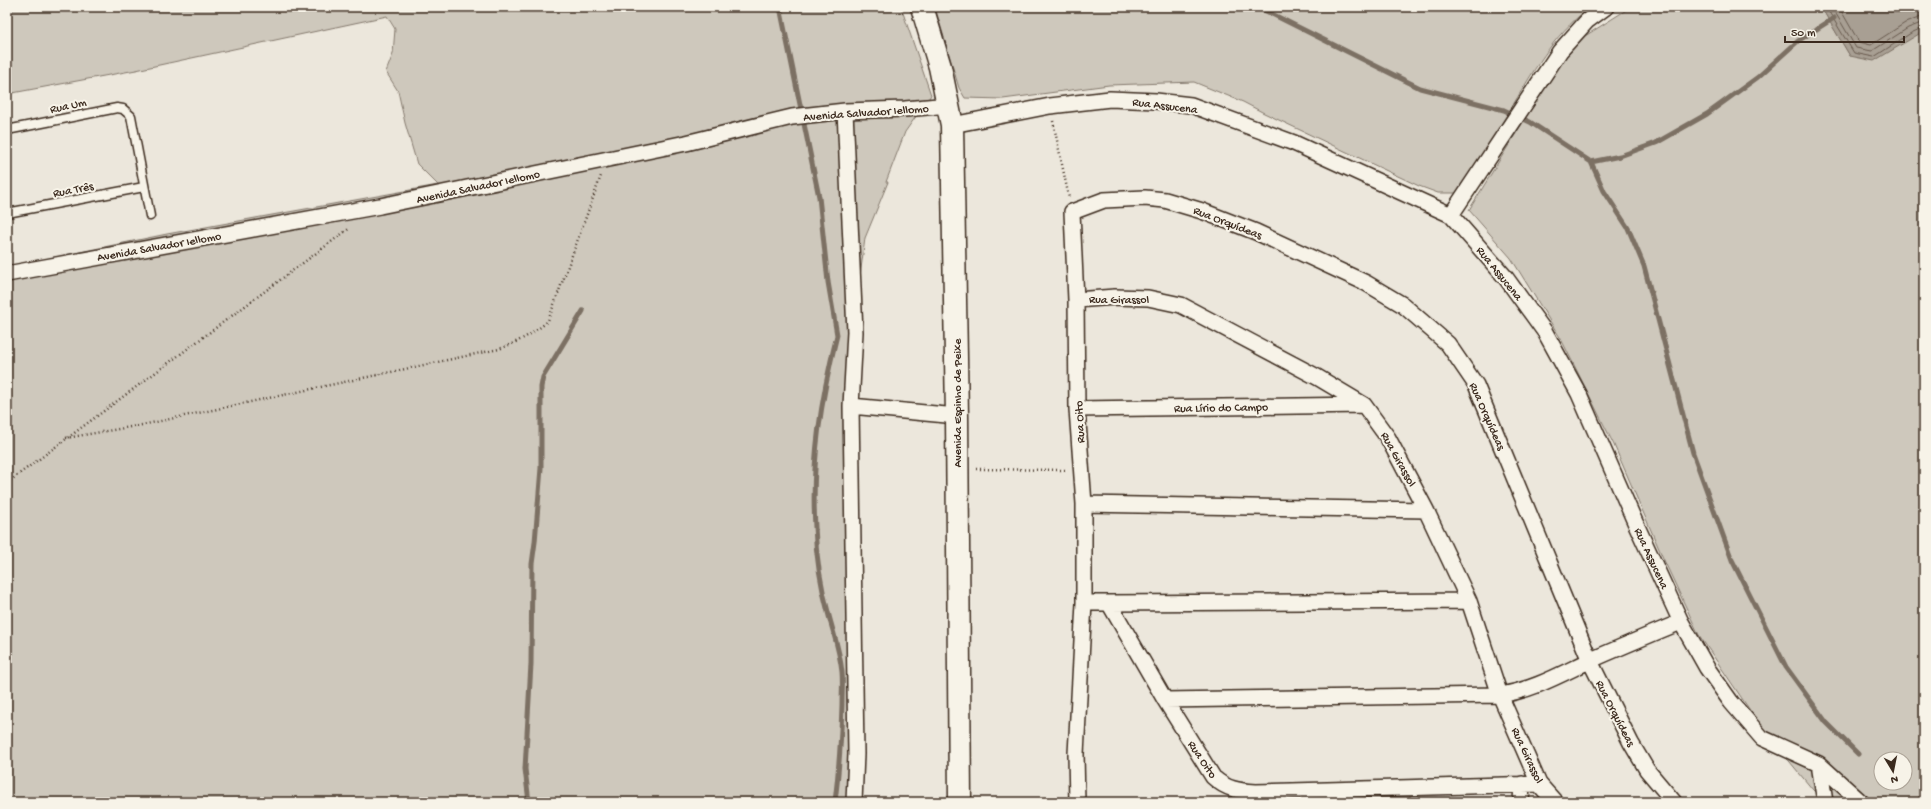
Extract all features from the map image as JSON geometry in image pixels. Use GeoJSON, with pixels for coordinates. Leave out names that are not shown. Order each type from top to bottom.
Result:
{"type":"FeatureCollection","features":[{"type":"Feature","properties":{"kind":"street","name":"Avenida Espinho de Peixe"},"geometry":{"type":"LineString","coordinates":[[922,7],[950,115],[958,416],[957,469],[960,802]]}},
{"type":"Feature","properties":{"kind":"street"},"geometry":{"type":"LineString","coordinates":[[1451,215],[1560,51],[1586,21],[1606,7]]}},
{"type":"Feature","properties":{"kind":"street","name":"Rua Assucena"},"geometry":{"type":"LineString","coordinates":[[950,115],[1110,99],[1156,101],[1191,106],[1294,143],[1451,215],[1506,278],[1545,332],[1579,394],[1681,622],[1707,668],[1723,691],[1762,738],[1819,764],[1861,802]]}},
{"type":"Feature","properties":{"kind":"street","name":"Avenida Salvador Iellomo"},"geometry":{"type":"LineString","coordinates":[[7,274],[380,206],[607,158],[686,143],[812,114],[845,111],[905,110],[950,115]]}},
{"type":"Feature","properties":{"kind":"street"},"geometry":{"type":"LineString","coordinates":[[845,111],[855,332],[851,406],[856,754],[854,802]]}},
{"type":"Feature","properties":{"kind":"street","name":"Rua Orquídeas"},"geometry":{"type":"LineString","coordinates":[[1072,212],[1086,205],[1104,200],[1145,198],[1165,200],[1202,211],[1256,232],[1366,283],[1404,305],[1448,344],[1476,385],[1590,661],[1631,743],[1647,770],[1674,802]]}},
{"type":"Feature","properties":{"kind":"street","name":"Rua Oito"},"geometry":{"type":"LineString","coordinates":[[1072,212],[1072,240],[1076,300],[1077,409],[1084,504],[1084,603],[1076,754],[1077,802]]}},
{"type":"Feature","properties":{"kind":"street","name":"Rua Girassol"},"geometry":{"type":"LineString","coordinates":[[1076,300],[1115,297],[1148,298],[1181,305],[1317,377],[1364,405],[1388,438],[1426,510],[1469,601],[1500,695],[1540,784],[1555,802]]}},
{"type":"Feature","properties":{"kind":"street","name":"Rua Lírio do Campo"},"geometry":{"type":"LineString","coordinates":[[1077,409],[1364,405]]}},
{"type":"Feature","properties":{"kind":"street"},"geometry":{"type":"LineString","coordinates":[[851,406],[958,416]]}},
{"type":"Feature","properties":{"kind":"street"},"geometry":{"type":"LineString","coordinates":[[1084,504],[1426,510]]}},
{"type":"Feature","properties":{"kind":"street"},"geometry":{"type":"LineString","coordinates":[[1084,603],[1469,601]]}},
{"type":"Feature","properties":{"kind":"street","name":"Rua Oito"},"geometry":{"type":"LineString","coordinates":[[1109,603],[1213,777],[1222,785],[1258,797],[1540,784]]}},
{"type":"Feature","properties":{"kind":"street"},"geometry":{"type":"LineString","coordinates":[[1166,700],[1500,695],[1518,692],[1540,685],[1590,661],[1681,622]]}},
{"type":"Feature","properties":{"kind":"street"},"geometry":{"type":"LineString","coordinates":[[1819,764],[1825,802]]}},
{"type":"Feature","properties":{"kind":"street"},"geometry":{"type":"LineString","coordinates":[[1521,802],[1522,784]]}},
{"type":"Feature","properties":{"kind":"lane","name":"Rua Um"},"geometry":{"type":"LineString","coordinates":[[7,130],[117,108],[123,109],[131,116],[144,187]]}},
{"type":"Feature","properties":{"kind":"lane","name":"Rua Três"},"geometry":{"type":"LineString","coordinates":[[7,213],[144,187]]}},
{"type":"Feature","properties":{"kind":"lane"},"geometry":{"type":"LineString","coordinates":[[144,187],[150,216]]}},
{"type":"Feature","properties":{"kind":"path"},"geometry":{"type":"LineString","coordinates":[[1050,106],[1072,212]]}},
{"type":"Feature","properties":{"kind":"path"},"geometry":{"type":"LineString","coordinates":[[66,438],[142,425],[499,350],[515,344],[534,333],[548,321],[607,158]]}},
{"type":"Feature","properties":{"kind":"path"},"geometry":{"type":"LineString","coordinates":[[7,483],[354,225]]}},
{"type":"Feature","properties":{"kind":"path"},"geometry":{"type":"LineString","coordinates":[[957,469],[1081,470]]}},
{"type":"Feature","properties":{"kind":"shaded area"},"geometry":{"type":"Polygon","coordinates":[[[7,7],[901,7],[931,95],[905,132],[886,182],[888,182],[865,238],[855,316],[849,424],[862,657],[859,802],[7,802],[7,267],[167,234],[438,185],[417,164],[405,123],[398,91],[386,72],[393,54],[395,29],[387,16],[136,70],[7,94],[7,7]]]}},
{"type":"Feature","properties":{"kind":"shaded area"},"geometry":{"type":"Polygon","coordinates":[[[935,7],[1590,7],[1553,43],[1457,193],[1438,193],[1419,186],[1243,102],[1194,82],[1109,85],[1003,99],[965,98],[959,88],[935,7]]]}},
{"type":"Feature","properties":{"kind":"shaded area"},"geometry":{"type":"Polygon","coordinates":[[[1631,7],[1821,7],[1850,56],[1913,36],[1924,31],[1924,802],[1825,802],[1813,790],[1762,728],[1699,635],[1663,558],[1614,445],[1561,339],[1511,258],[1469,210],[1556,68],[1585,36],[1631,7]]]}},
{"type":"Feature","properties":{"kind":"shaded area"},"geometry":{"type":"Polygon","coordinates":[[[1437,798],[1437,802],[1265,802],[1437,798]]]}},
{"type":"Feature","properties":{"kind":"water"},"geometry":{"type":"Polygon","coordinates":[[[1821,7],[1924,7],[1924,31],[1874,61],[1850,56],[1821,7]]]}},
{"type":"Feature","properties":{"kind":"waterway"},"geometry":{"type":"LineString","coordinates":[[780,7],[819,197],[828,282],[837,335],[826,383],[818,430],[814,478],[816,549],[819,572],[842,672],[842,705],[838,778],[835,802]]}},
{"type":"Feature","properties":{"kind":"waterway"},"geometry":{"type":"LineString","coordinates":[[1258,7],[1420,88],[1504,110],[1530,122],[1591,162],[1604,191],[1628,228],[1644,266],[1693,453],[1732,560],[1786,667],[1826,722],[1858,754]]}},
{"type":"Feature","properties":{"kind":"waterway"},"geometry":{"type":"LineString","coordinates":[[1591,162],[1620,156],[1656,143],[1707,114],[1758,77],[1798,41],[1834,18]]}},
{"type":"Feature","properties":{"kind":"waterway"},"geometry":{"type":"LineString","coordinates":[[529,802],[525,769],[531,664],[532,564],[541,468],[541,387],[543,377],[583,311]]}}]}
